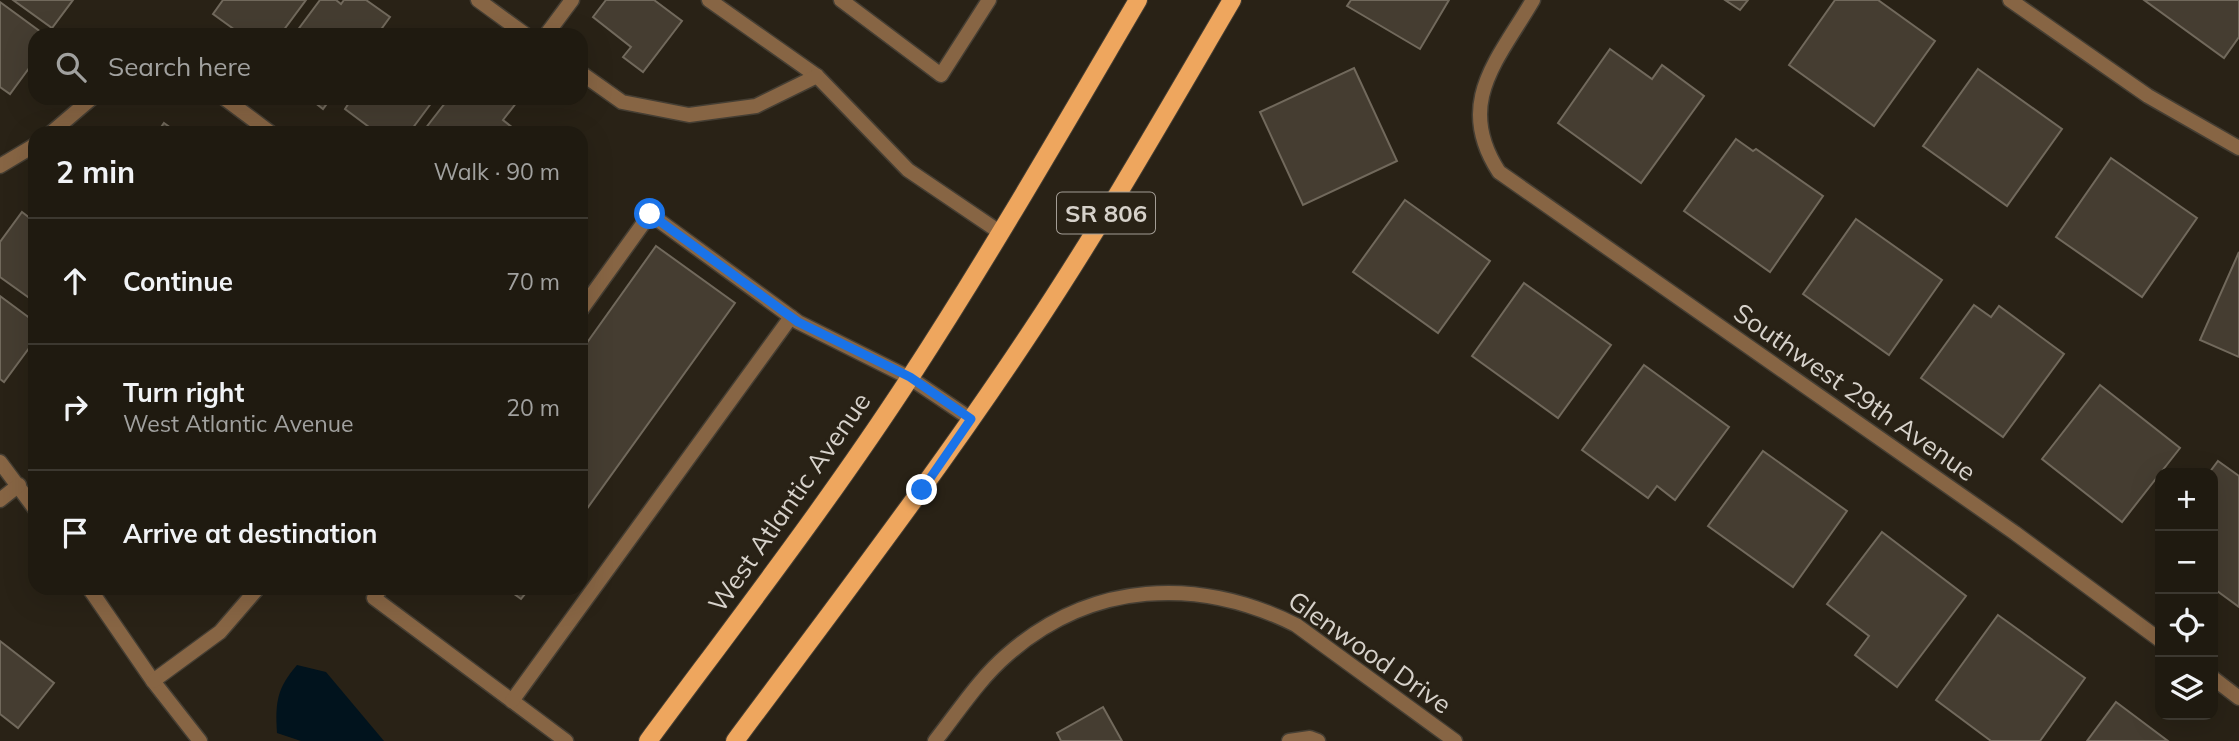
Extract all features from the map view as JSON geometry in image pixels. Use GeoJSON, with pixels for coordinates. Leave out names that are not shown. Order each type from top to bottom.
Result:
{"type":"FeatureCollection","features":[{"type":"Feature","properties":{"kind":"main road","name":"West Atlantic Avenue"},"geometry":{"type":"LineString","coordinates":[[648,741],[799,538],[910,377],[1001,233],[1138,0]]}},
{"type":"Feature","properties":{"kind":"main road","name":"SR 806"},"geometry":{"type":"LineString","coordinates":[[735,741],[971,419],[1032,330],[1124,185],[1232,0]]}},
{"type":"Feature","properties":{"kind":"street"},"geometry":{"type":"LineString","coordinates":[[478,0],[516,28]]}},
{"type":"Feature","properties":{"kind":"street"},"geometry":{"type":"LineString","coordinates":[[551,28],[572,0]]}},
{"type":"Feature","properties":{"kind":"street"},"geometry":{"type":"LineString","coordinates":[[709,0],[817,76],[908,170],[1001,233]]}},
{"type":"Feature","properties":{"kind":"street"},"geometry":{"type":"LineString","coordinates":[[841,0],[941,75],[989,0]]}},
{"type":"Feature","properties":{"kind":"street","name":"Southwest 29th Avenue"},"geometry":{"type":"LineString","coordinates":[[1533,0],[1489,76],[1479,100],[1478,126],[1485,150],[1499,172],[2015,533],[2155,636]]}},
{"type":"Feature","properties":{"kind":"street"},"geometry":{"type":"LineString","coordinates":[[2010,0],[2148,96],[2239,148]]}},
{"type":"Feature","properties":{"kind":"street"},"geometry":{"type":"LineString","coordinates":[[588,78],[622,102],[689,115],[756,106],[817,76]]}},
{"type":"Feature","properties":{"kind":"street"},"geometry":{"type":"LineString","coordinates":[[59,126],[84,105]]}},
{"type":"Feature","properties":{"kind":"street"},"geometry":{"type":"LineString","coordinates":[[233,105],[262,126]]}},
{"type":"Feature","properties":{"kind":"street"},"geometry":{"type":"LineString","coordinates":[[0,166],[28,148]]}},
{"type":"Feature","properties":{"kind":"street"},"geometry":{"type":"LineString","coordinates":[[588,300],[650,214],[791,317],[910,377],[971,419]]}},
{"type":"Feature","properties":{"kind":"street"},"geometry":{"type":"LineString","coordinates":[[512,701],[791,317]]}},
{"type":"Feature","properties":{"kind":"street"},"geometry":{"type":"LineString","coordinates":[[0,462],[28,498]]}},
{"type":"Feature","properties":{"kind":"street"},"geometry":{"type":"LineString","coordinates":[[0,500],[19,485]]}},
{"type":"Feature","properties":{"kind":"street","name":"Glenwood Drive"},"geometry":{"type":"LineString","coordinates":[[935,741],[986,675],[1028,638],[1052,622],[1105,601],[1160,592],[1217,596],[1271,612],[1296,625],[1455,741]]}},
{"type":"Feature","properties":{"kind":"street"},"geometry":{"type":"LineString","coordinates":[[94,595],[153,681],[200,741]]}},
{"type":"Feature","properties":{"kind":"street"},"geometry":{"type":"LineString","coordinates":[[153,681],[220,632],[252,595]]}},
{"type":"Feature","properties":{"kind":"street"},"geometry":{"type":"LineString","coordinates":[[376,595],[374,598],[566,741]]}},
{"type":"Feature","properties":{"kind":"street"},"geometry":{"type":"LineString","coordinates":[[2218,682],[2239,698]]}},
{"type":"Feature","properties":{"kind":"street"},"geometry":{"type":"LineString","coordinates":[[1289,741],[1310,738],[1318,741]]}},
{"type":"Feature","properties":{"kind":"water"},"geometry":{"type":"Polygon","coordinates":[[[297,665],[326,672],[384,741],[301,741],[277,733],[276,713],[281,688],[297,665]]]}},
{"type":"Feature","properties":{"kind":"building"},"geometry":{"type":"Polygon","coordinates":[[[13,0],[73,0],[52,28],[13,0]]]}},
{"type":"Feature","properties":{"kind":"building"},"geometry":{"type":"Polygon","coordinates":[[[223,0],[306,0],[285,28],[232,28],[213,14],[223,0]]]}},
{"type":"Feature","properties":{"kind":"building"},"geometry":{"type":"Polygon","coordinates":[[[320,0],[336,0],[341,4],[344,0],[366,0],[390,17],[382,28],[299,28],[320,0]]]}},
{"type":"Feature","properties":{"kind":"building"},"geometry":{"type":"Polygon","coordinates":[[[606,0],[654,0],[682,21],[643,72],[623,57],[631,47],[593,17],[606,0]]]}},
{"type":"Feature","properties":{"kind":"building"},"geometry":{"type":"Polygon","coordinates":[[[1351,0],[1449,0],[1420,49],[1347,6],[1351,0]]]}},
{"type":"Feature","properties":{"kind":"building"},"geometry":{"type":"Polygon","coordinates":[[[1725,0],[1748,0],[1740,10],[1725,0]]]}},
{"type":"Feature","properties":{"kind":"building"},"geometry":{"type":"Polygon","coordinates":[[[1835,0],[1878,0],[1935,41],[1874,126],[1789,65],[1835,0]]]}},
{"type":"Feature","properties":{"kind":"building"},"geometry":{"type":"Polygon","coordinates":[[[2144,0],[2239,0],[2239,37],[2224,58],[2144,0]]]}},
{"type":"Feature","properties":{"kind":"building"},"geometry":{"type":"Polygon","coordinates":[[[0,2],[35,28],[28,28],[28,70],[10,94],[0,87],[0,2]]]}},
{"type":"Feature","properties":{"kind":"building"},"geometry":{"type":"Polygon","coordinates":[[[1610,49],[1652,79],[1662,65],[1704,96],[1641,183],[1558,123],[1610,49]]]}},
{"type":"Feature","properties":{"kind":"building"},"geometry":{"type":"Polygon","coordinates":[[[1354,68],[1397,161],[1303,205],[1260,112],[1354,68]]]}},
{"type":"Feature","properties":{"kind":"building"},"geometry":{"type":"Polygon","coordinates":[[[1978,69],[2062,129],[2007,206],[1923,146],[1978,69]]]}},
{"type":"Feature","properties":{"kind":"building"},"geometry":{"type":"Polygon","coordinates":[[[348,105],[430,105],[414,126],[368,126],[345,109],[348,105]]]}},
{"type":"Feature","properties":{"kind":"building"},"geometry":{"type":"Polygon","coordinates":[[[444,105],[515,105],[503,120],[510,126],[427,126],[444,105]]]}},
{"type":"Feature","properties":{"kind":"building"},"geometry":{"type":"Polygon","coordinates":[[[1736,139],[1753,151],[1756,149],[1823,196],[1770,272],[1684,211],[1736,139]]]}},
{"type":"Feature","properties":{"kind":"building"},"geometry":{"type":"Polygon","coordinates":[[[2111,158],[2197,218],[2142,297],[2056,237],[2111,158]]]}},
{"type":"Feature","properties":{"kind":"building"},"geometry":{"type":"Polygon","coordinates":[[[1405,200],[1490,261],[1438,333],[1353,272],[1405,200]]]}},
{"type":"Feature","properties":{"kind":"building"},"geometry":{"type":"Polygon","coordinates":[[[22,212],[28,217],[28,297],[0,277],[0,242],[22,212]]]}},
{"type":"Feature","properties":{"kind":"building"},"geometry":{"type":"Polygon","coordinates":[[[1856,219],[1942,280],[1889,355],[1803,294],[1856,219]]]}},
{"type":"Feature","properties":{"kind":"building"},"geometry":{"type":"Polygon","coordinates":[[[656,246],[735,303],[588,507],[588,341],[656,246]]]}},
{"type":"Feature","properties":{"kind":"building"},"geometry":{"type":"Polygon","coordinates":[[[2239,252],[2239,357],[2200,340],[2239,252]]]}},
{"type":"Feature","properties":{"kind":"building"},"geometry":{"type":"Polygon","coordinates":[[[1524,283],[1611,345],[1558,418],[1472,356],[1524,283]]]}},
{"type":"Feature","properties":{"kind":"building"},"geometry":{"type":"Polygon","coordinates":[[[0,296],[28,317],[28,349],[4,382],[0,379],[0,296]]]}},
{"type":"Feature","properties":{"kind":"building"},"geometry":{"type":"Polygon","coordinates":[[[1974,305],[1991,317],[1999,306],[2064,354],[2003,437],[1921,378],[1974,305]]]}},
{"type":"Feature","properties":{"kind":"building"},"geometry":{"type":"Polygon","coordinates":[[[1644,365],[1729,427],[1675,500],[1657,486],[1648,498],[1582,450],[1644,365]]]}},
{"type":"Feature","properties":{"kind":"building"},"geometry":{"type":"Polygon","coordinates":[[[2100,385],[2180,448],[2164,468],[2155,468],[2155,480],[2122,522],[2042,459],[2100,385]]]}},
{"type":"Feature","properties":{"kind":"building"},"geometry":{"type":"Polygon","coordinates":[[[1763,451],[1847,511],[1793,587],[1708,526],[1763,451]]]}},
{"type":"Feature","properties":{"kind":"building"},"geometry":{"type":"Polygon","coordinates":[[[2218,461],[2239,476],[2239,607],[2218,592],[2218,468],[2213,468],[2218,461]]]}},
{"type":"Feature","properties":{"kind":"building"},"geometry":{"type":"Polygon","coordinates":[[[1882,532],[1966,596],[1897,687],[1855,655],[1869,636],[1827,604],[1882,532]]]}},
{"type":"Feature","properties":{"kind":"building"},"geometry":{"type":"Polygon","coordinates":[[[1998,615],[2085,678],[2040,741],[1991,741],[1936,700],[1998,615]]]}},
{"type":"Feature","properties":{"kind":"building"},"geometry":{"type":"Polygon","coordinates":[[[0,641],[54,683],[18,728],[0,714],[0,641]]]}},
{"type":"Feature","properties":{"kind":"building"},"geometry":{"type":"Polygon","coordinates":[[[2116,702],[2168,741],[2087,741],[2116,702]]]}},
{"type":"Feature","properties":{"kind":"building"},"geometry":{"type":"Polygon","coordinates":[[[1103,707],[1122,741],[1061,741],[1057,733],[1103,707]]]}},
{"type":"Feature","properties":{"kind":"route"},"geometry":{"type":"LineString","coordinates":[[650,214],[798,322],[910,377],[971,419],[922,490]]}}]}
